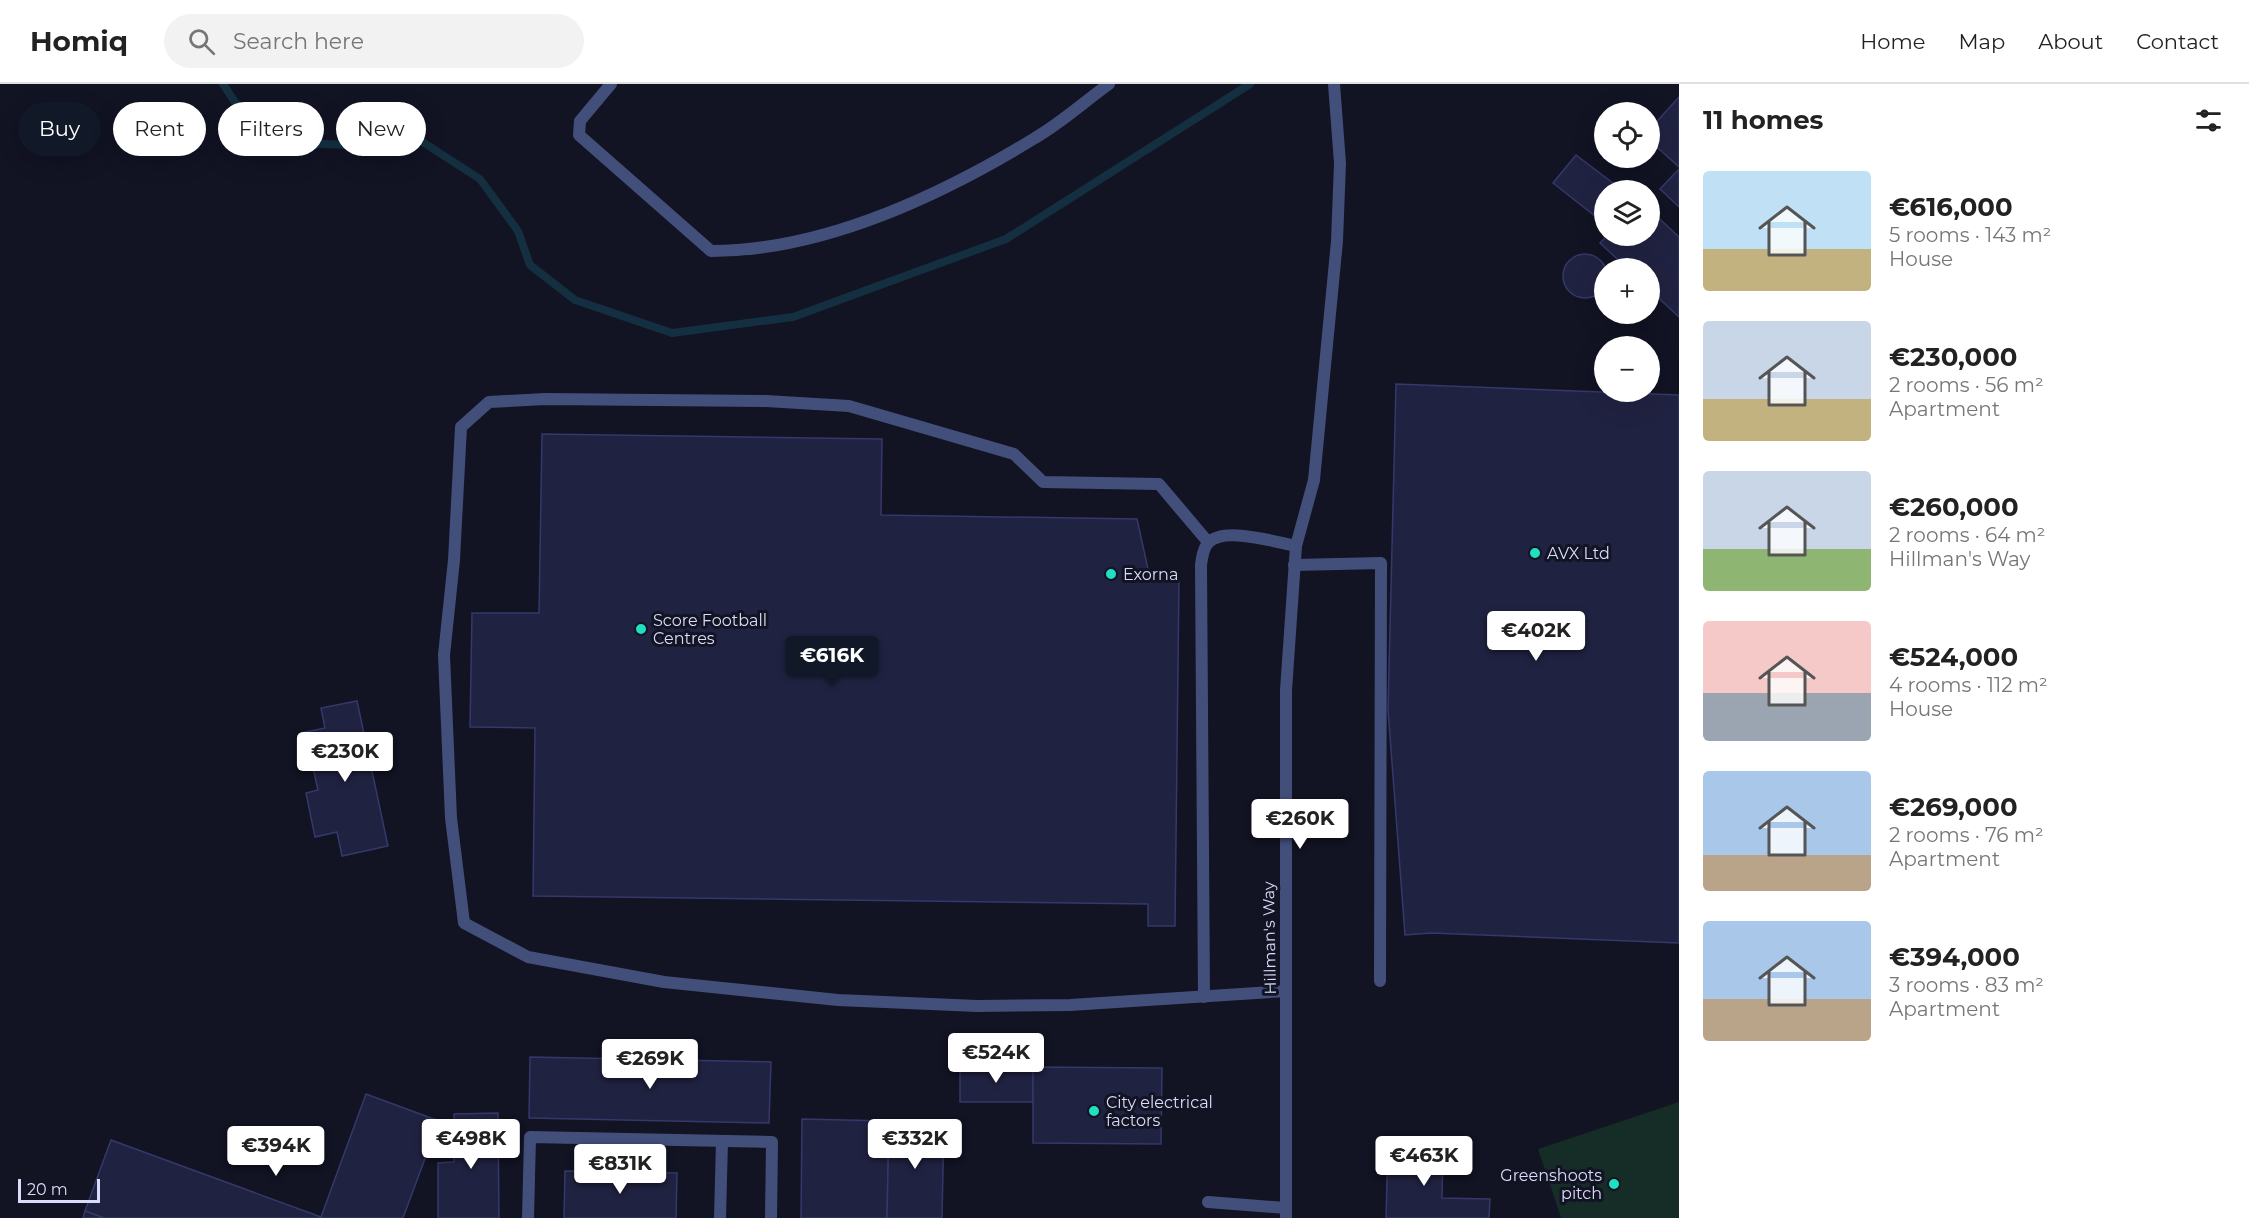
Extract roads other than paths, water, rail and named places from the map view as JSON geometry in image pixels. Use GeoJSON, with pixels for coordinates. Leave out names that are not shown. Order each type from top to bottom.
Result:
{"type":"FeatureCollection","features":[{"type":"Feature","properties":{"kind":"street"},"geometry":{"type":"LineString","coordinates":[[611,84],[580,121],[579,135],[711,251],[729,251],[802,240],[879,218],[956,182],[1037,137],[1109,84]]}},
{"type":"Feature","properties":{"kind":"street","name":"Hillman's Way"},"geometry":{"type":"LineString","coordinates":[[1286,1213],[1286,690],[1296,546],[1314,480],[1337,241],[1340,163],[1334,84]]}},
{"type":"Feature","properties":{"kind":"street"},"geometry":{"type":"LineString","coordinates":[[1208,542],[1159,484],[1043,482],[1014,454],[849,406],[743,401],[545,399],[489,402],[461,427],[454,560],[444,655],[451,818],[464,923],[528,957],[664,982],[838,1000],[1000,1006],[1070,1005],[1286,991]]}},
{"type":"Feature","properties":{"kind":"street"},"geometry":{"type":"LineString","coordinates":[[1204,997],[1201,565],[1203,550],[1208,542],[1218,536],[1231,535],[1296,546]]}},
{"type":"Feature","properties":{"kind":"street"},"geometry":{"type":"LineString","coordinates":[[1294,565],[1381,563],[1380,981]]}},
{"type":"Feature","properties":{"kind":"street"},"geometry":{"type":"LineString","coordinates":[[528,1218],[530,1137],[772,1142],[771,1218]]}},
{"type":"Feature","properties":{"kind":"street"},"geometry":{"type":"LineString","coordinates":[[720,1218],[722,1141]]}},
{"type":"Feature","properties":{"kind":"street"},"geometry":{"type":"LineString","coordinates":[[1208,1202],[1286,1213]]}},
{"type":"Feature","properties":{"kind":"waterway"},"geometry":{"type":"LineString","coordinates":[[223,84],[253,129],[297,143],[352,145],[421,141],[480,179],[518,231],[530,265],[575,300],[672,333],[793,317],[1006,239],[1250,84]]}},
{"type":"Feature","properties":{"kind":"place","name":"AVX Ltd"},"geometry":{"type":"Point","coordinates":[1535,553]}},
{"type":"Feature","properties":{"kind":"place","name":"Exorna"},"geometry":{"type":"Point","coordinates":[1111,574]}},
{"type":"Feature","properties":{"kind":"place","name":"Score Football Centres"},"geometry":{"type":"Point","coordinates":[641,629]}},
{"type":"Feature","properties":{"kind":"place","name":"City electrical factors"},"geometry":{"type":"Point","coordinates":[1094,1111]}},
{"type":"Feature","properties":{"kind":"place","name":"Greenshoots pitch"},"geometry":{"type":"Point","coordinates":[1614,1184]}}]}
